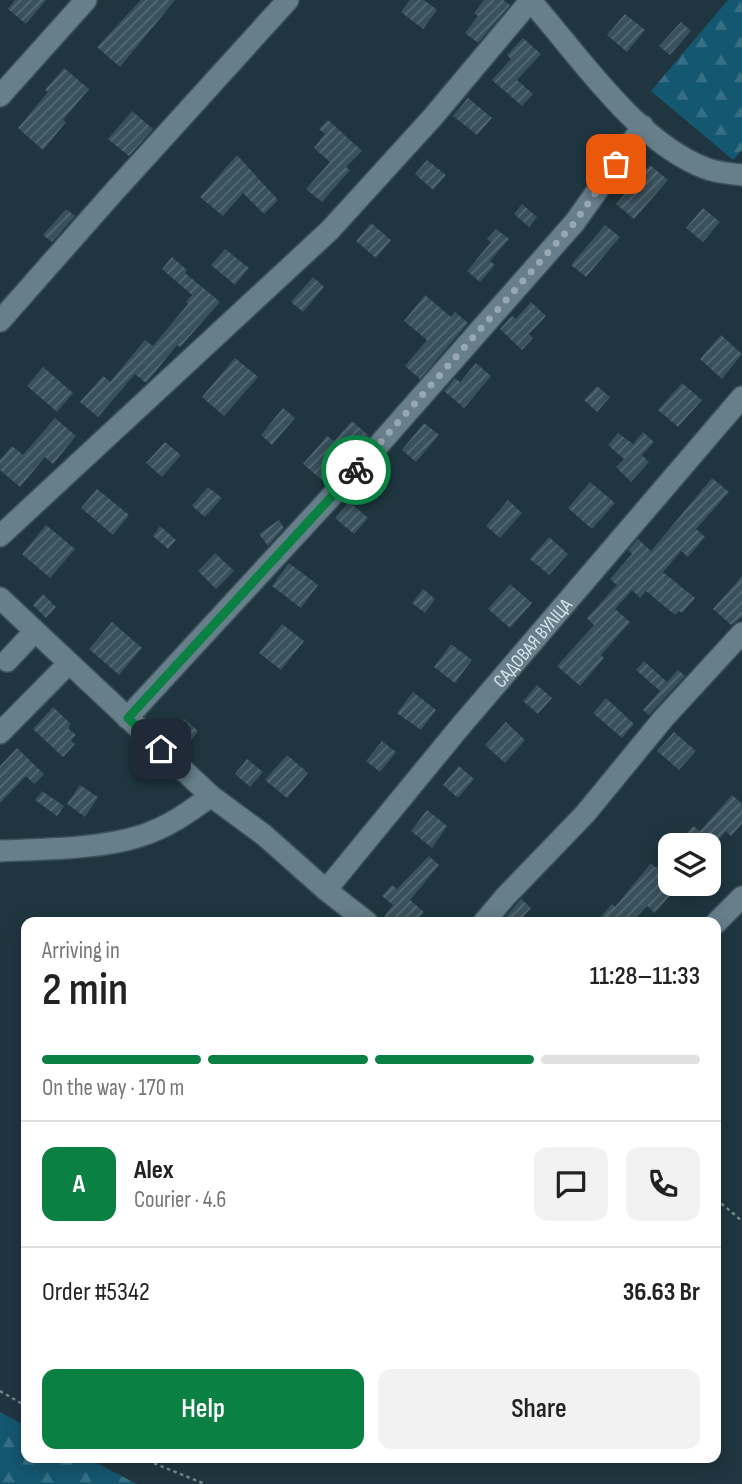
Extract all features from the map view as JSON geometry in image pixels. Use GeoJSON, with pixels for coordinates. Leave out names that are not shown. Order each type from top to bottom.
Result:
{"type":"FeatureCollection","features":[{"type":"Feature","properties":{"kind":"street"},"geometry":{"type":"LineString","coordinates":[[0,96],[86,0]]}},
{"type":"Feature","properties":{"kind":"street"},"geometry":{"type":"LineString","coordinates":[[0,321],[111,194],[288,0]]}},
{"type":"Feature","properties":{"kind":"street"},"geometry":{"type":"LineString","coordinates":[[0,536],[330,230],[432,118],[530,0],[612,97],[643,126],[693,163],[713,171],[742,175]]}},
{"type":"Feature","properties":{"kind":"street"},"geometry":{"type":"LineString","coordinates":[[128,718],[376,448],[566,232],[643,126]]}},
{"type":"Feature","properties":{"kind":"street","name":"САДОВАЯ ВУЛІЦА"},"geometry":{"type":"LineString","coordinates":[[326,890],[459,728],[742,397]]}},
{"type":"Feature","properties":{"kind":"street"},"geometry":{"type":"LineString","coordinates":[[0,598],[211,796],[264,835],[361,917]]}},
{"type":"Feature","properties":{"kind":"street"},"geometry":{"type":"LineString","coordinates":[[7,661],[34,632]]}},
{"type":"Feature","properties":{"kind":"street"},"geometry":{"type":"LineString","coordinates":[[488,917],[585,814],[663,719],[742,633]]}},
{"type":"Feature","properties":{"kind":"street"},"geometry":{"type":"LineString","coordinates":[[0,733],[69,663]]}},
{"type":"Feature","properties":{"kind":"street"},"geometry":{"type":"LineString","coordinates":[[0,851],[104,843],[140,836],[181,818],[211,796]]}},
{"type":"Feature","properties":{"kind":"street"},"geometry":{"type":"LineString","coordinates":[[721,918],[742,897]]}},
{"type":"Feature","properties":{"kind":"path"},"geometry":{"type":"LineString","coordinates":[[721,1203],[742,1221]]}},
{"type":"Feature","properties":{"kind":"path"},"geometry":{"type":"LineString","coordinates":[[0,1391],[21,1403]]}},
{"type":"Feature","properties":{"kind":"path"},"geometry":{"type":"LineString","coordinates":[[153,1463],[205,1484]]}},
{"type":"Feature","properties":{"kind":"green space"},"geometry":{"type":"Polygon","coordinates":[[[728,0],[742,0],[742,150],[733,160],[651,91],[728,0]]]}},
{"type":"Feature","properties":{"kind":"green space"},"geometry":{"type":"Polygon","coordinates":[[[0,1412],[21,1423],[21,1463],[97,1463],[137,1484],[0,1484],[0,1412]]]}},
{"type":"Feature","properties":{"kind":"building"},"geometry":{"type":"Polygon","coordinates":[[[15,0],[46,0],[26,24],[8,9],[15,0]]]}},
{"type":"Feature","properties":{"kind":"building"},"geometry":{"type":"Polygon","coordinates":[[[141,0],[175,0],[120,67],[97,47],[141,0]]]}},
{"type":"Feature","properties":{"kind":"building"},"geometry":{"type":"Polygon","coordinates":[[[410,0],[424,0],[437,10],[423,29],[401,12],[410,0]]]}},
{"type":"Feature","properties":{"kind":"building"},"geometry":{"type":"Polygon","coordinates":[[[484,0],[503,0],[510,5],[478,43],[465,33],[478,16],[474,13],[484,0]]]}},
{"type":"Feature","properties":{"kind":"building"},"geometry":{"type":"Polygon","coordinates":[[[625,14],[645,30],[627,52],[607,35],[625,14]]]}},
{"type":"Feature","properties":{"kind":"building"},"geometry":{"type":"Polygon","coordinates":[[[681,22],[691,31],[670,55],[659,46],[681,22]]]}},
{"type":"Feature","properties":{"kind":"building"},"geometry":{"type":"Polygon","coordinates":[[[523,38],[541,54],[517,80],[533,94],[522,106],[492,80],[511,59],[507,55],[523,38]]]}},
{"type":"Feature","properties":{"kind":"building"},"geometry":{"type":"Polygon","coordinates":[[[64,68],[89,89],[43,150],[18,128],[64,68]]]}},
{"type":"Feature","properties":{"kind":"building"},"geometry":{"type":"Polygon","coordinates":[[[468,98],[492,118],[477,135],[453,116],[468,98]]]}},
{"type":"Feature","properties":{"kind":"building"},"geometry":{"type":"Polygon","coordinates":[[[132,111],[153,129],[129,156],[108,139],[132,111]]]}},
{"type":"Feature","properties":{"kind":"building"},"geometry":{"type":"Polygon","coordinates":[[[328,120],[362,151],[346,167],[350,170],[322,202],[306,189],[330,162],[314,148],[325,134],[319,129],[328,120]]]}},
{"type":"Feature","properties":{"kind":"building"},"geometry":{"type":"Polygon","coordinates":[[[237,155],[278,200],[264,214],[243,193],[223,216],[200,197],[237,155]]]}},
{"type":"Feature","properties":{"kind":"building"},"geometry":{"type":"Polygon","coordinates":[[[427,160],[446,175],[433,190],[415,174],[427,160]]]}},
{"type":"Feature","properties":{"kind":"building"},"geometry":{"type":"Polygon","coordinates":[[[650,165],[668,180],[634,219],[616,204],[650,165]]]}},
{"type":"Feature","properties":{"kind":"building"},"geometry":{"type":"Polygon","coordinates":[[[522,204],[537,217],[529,227],[514,214],[522,204]]]}},
{"type":"Feature","properties":{"kind":"building"},"geometry":{"type":"Polygon","coordinates":[[[703,208],[720,222],[703,242],[686,228],[703,208]]]}},
{"type":"Feature","properties":{"kind":"building"},"geometry":{"type":"Polygon","coordinates":[[[66,209],[75,216],[52,242],[43,235],[66,209]]]}},
{"type":"Feature","properties":{"kind":"building"},"geometry":{"type":"Polygon","coordinates":[[[371,223],[391,240],[376,258],[356,241],[371,223]]]}},
{"type":"Feature","properties":{"kind":"building"},"geometry":{"type":"Polygon","coordinates":[[[605,225],[620,237],[586,277],[571,265],[605,225]]]}},
{"type":"Feature","properties":{"kind":"building"},"geometry":{"type":"Polygon","coordinates":[[[496,229],[509,239],[490,261],[495,265],[480,282],[467,271],[491,242],[487,239],[496,229]]]}},
{"type":"Feature","properties":{"kind":"building"},"geometry":{"type":"Polygon","coordinates":[[[225,249],[249,268],[235,285],[211,265],[225,249]]]}},
{"type":"Feature","properties":{"kind":"building"},"geometry":{"type":"Polygon","coordinates":[[[172,257],[187,270],[185,273],[220,302],[180,347],[177,345],[146,383],[135,374],[98,417],[80,402],[103,376],[110,382],[145,340],[153,346],[188,304],[186,302],[192,295],[162,269],[172,257]]]}},
{"type":"Feature","properties":{"kind":"building"},"geometry":{"type":"Polygon","coordinates":[[[313,277],[324,287],[303,312],[291,302],[313,277]]]}},
{"type":"Feature","properties":{"kind":"building"},"geometry":{"type":"Polygon","coordinates":[[[425,295],[451,317],[455,312],[468,323],[420,379],[405,366],[427,340],[404,321],[425,295]]]}},
{"type":"Feature","properties":{"kind":"building"},"geometry":{"type":"Polygon","coordinates":[[[531,302],[546,316],[529,334],[533,338],[522,350],[500,329],[512,316],[516,319],[531,302]]]}},
{"type":"Feature","properties":{"kind":"building"},"geometry":{"type":"Polygon","coordinates":[[[721,335],[742,354],[722,379],[700,359],[721,335]]]}},
{"type":"Feature","properties":{"kind":"building"},"geometry":{"type":"Polygon","coordinates":[[[235,358],[258,377],[224,416],[202,397],[235,358]]]}},
{"type":"Feature","properties":{"kind":"building"},"geometry":{"type":"Polygon","coordinates":[[[476,363],[491,376],[464,408],[444,391],[455,378],[460,382],[476,363]]]}},
{"type":"Feature","properties":{"kind":"building"},"geometry":{"type":"Polygon","coordinates":[[[43,367],[73,393],[57,412],[27,386],[43,367]]]}},
{"type":"Feature","properties":{"kind":"building"},"geometry":{"type":"Polygon","coordinates":[[[682,383],[702,400],[678,427],[658,410],[682,383]]]}},
{"type":"Feature","properties":{"kind":"building"},"geometry":{"type":"Polygon","coordinates":[[[597,386],[610,397],[597,412],[584,400],[597,386]]]}},
{"type":"Feature","properties":{"kind":"building"},"geometry":{"type":"Polygon","coordinates":[[[283,408],[295,418],[272,445],[261,435],[283,408]]]}},
{"type":"Feature","properties":{"kind":"building"},"geometry":{"type":"Polygon","coordinates":[[[55,418],[76,436],[53,464],[45,457],[20,487],[0,470],[0,460],[12,446],[23,455],[55,418]]]}},
{"type":"Feature","properties":{"kind":"building"},"geometry":{"type":"Polygon","coordinates":[[[352,421],[369,436],[361,445],[356,440],[322,480],[303,464],[327,436],[334,441],[352,421]]]}},
{"type":"Feature","properties":{"kind":"building"},"geometry":{"type":"Polygon","coordinates":[[[424,423],[439,435],[416,462],[402,450],[424,423]]]}},
{"type":"Feature","properties":{"kind":"building"},"geometry":{"type":"Polygon","coordinates":[[[643,432],[654,442],[642,455],[649,462],[631,482],[616,467],[624,459],[608,445],[618,433],[633,444],[643,432]]]}},
{"type":"Feature","properties":{"kind":"building"},"geometry":{"type":"Polygon","coordinates":[[[165,442],[181,455],[162,477],[146,463],[165,442]]]}},
{"type":"Feature","properties":{"kind":"building"},"geometry":{"type":"Polygon","coordinates":[[[712,478],[729,492],[696,529],[705,537],[688,557],[681,551],[663,572],[695,598],[682,613],[679,611],[675,615],[646,591],[640,598],[632,590],[615,609],[630,622],[601,655],[604,658],[580,686],[557,666],[594,625],[587,618],[617,585],[610,579],[632,554],[628,550],[638,539],[651,551],[712,478]]]}},
{"type":"Feature","properties":{"kind":"building"},"geometry":{"type":"Polygon","coordinates":[[[590,482],[615,503],[592,529],[568,508],[590,482]]]}},
{"type":"Feature","properties":{"kind":"building"},"geometry":{"type":"Polygon","coordinates":[[[208,487],[222,498],[205,517],[192,506],[208,487]]]}},
{"type":"Feature","properties":{"kind":"building"},"geometry":{"type":"Polygon","coordinates":[[[97,489],[129,515],[113,535],[81,508],[97,489]]]}},
{"type":"Feature","properties":{"kind":"building"},"geometry":{"type":"Polygon","coordinates":[[[508,500],[522,513],[500,538],[486,526],[508,500]]]}},
{"type":"Feature","properties":{"kind":"building"},"geometry":{"type":"Polygon","coordinates":[[[349,502],[368,518],[354,534],[335,518],[349,502]]]}},
{"type":"Feature","properties":{"kind":"building"},"geometry":{"type":"Polygon","coordinates":[[[279,520],[284,528],[268,546],[259,534],[279,520]]]}},
{"type":"Feature","properties":{"kind":"building"},"geometry":{"type":"Polygon","coordinates":[[[46,525],[75,549],[50,578],[22,554],[46,525]]]}},
{"type":"Feature","properties":{"kind":"building"},"geometry":{"type":"Polygon","coordinates":[[[160,526],[176,540],[168,549],[153,536],[160,526]]]}},
{"type":"Feature","properties":{"kind":"building"},"geometry":{"type":"Polygon","coordinates":[[[549,537],[568,554],[549,575],[530,559],[549,537]]]}},
{"type":"Feature","properties":{"kind":"building"},"geometry":{"type":"Polygon","coordinates":[[[215,553],[234,571],[216,589],[198,571],[215,553]]]}},
{"type":"Feature","properties":{"kind":"building"},"geometry":{"type":"Polygon","coordinates":[[[289,563],[318,585],[301,608],[272,586],[289,563]]]}},
{"type":"Feature","properties":{"kind":"building"},"geometry":{"type":"Polygon","coordinates":[[[742,576],[742,617],[731,625],[713,609],[742,576]]]}},
{"type":"Feature","properties":{"kind":"building"},"geometry":{"type":"Polygon","coordinates":[[[510,584],[532,603],[510,628],[488,609],[510,584]]]}},
{"type":"Feature","properties":{"kind":"building"},"geometry":{"type":"Polygon","coordinates":[[[423,589],[435,599],[425,613],[412,603],[423,589]]]}},
{"type":"Feature","properties":{"kind":"building"},"geometry":{"type":"Polygon","coordinates":[[[43,594],[56,607],[46,618],[33,605],[43,594]]]}},
{"type":"Feature","properties":{"kind":"building"},"geometry":{"type":"Polygon","coordinates":[[[112,622],[142,648],[119,675],[89,649],[112,622]]]}},
{"type":"Feature","properties":{"kind":"building"},"geometry":{"type":"Polygon","coordinates":[[[282,624],[304,641],[281,670],[259,653],[282,624]]]}},
{"type":"Feature","properties":{"kind":"building"},"geometry":{"type":"Polygon","coordinates":[[[451,644],[472,660],[455,683],[434,667],[451,644]]]}},
{"type":"Feature","properties":{"kind":"building"},"geometry":{"type":"Polygon","coordinates":[[[644,661],[667,682],[678,670],[685,676],[649,715],[643,710],[660,691],[636,670],[644,661]]]}},
{"type":"Feature","properties":{"kind":"building"},"geometry":{"type":"Polygon","coordinates":[[[537,685],[552,698],[538,714],[523,701],[537,685]]]}},
{"type":"Feature","properties":{"kind":"building"},"geometry":{"type":"Polygon","coordinates":[[[413,692],[436,710],[421,730],[397,713],[413,692]]]}},
{"type":"Feature","properties":{"kind":"building"},"geometry":{"type":"Polygon","coordinates":[[[606,698],[634,724],[622,738],[593,713],[606,698]]]}},
{"type":"Feature","properties":{"kind":"building"},"geometry":{"type":"Polygon","coordinates":[[[53,707],[71,724],[68,728],[76,735],[71,740],[75,744],[63,757],[33,729],[53,707]]]}},
{"type":"Feature","properties":{"kind":"building"},"geometry":{"type":"Polygon","coordinates":[[[184,719],[198,731],[189,743],[175,731],[184,719]]]}},
{"type":"Feature","properties":{"kind":"building"},"geometry":{"type":"Polygon","coordinates":[[[506,722],[525,740],[505,763],[485,745],[506,722]]]}},
{"type":"Feature","properties":{"kind":"building"},"geometry":{"type":"Polygon","coordinates":[[[674,732],[696,751],[679,770],[657,751],[674,732]]]}},
{"type":"Feature","properties":{"kind":"building"},"geometry":{"type":"Polygon","coordinates":[[[382,741],[396,752],[380,772],[366,761],[382,741]]]}},
{"type":"Feature","properties":{"kind":"building"},"geometry":{"type":"Polygon","coordinates":[[[17,748],[44,774],[34,784],[26,776],[0,803],[0,766],[17,748]]]}},
{"type":"Feature","properties":{"kind":"building"},"geometry":{"type":"Polygon","coordinates":[[[287,755],[308,773],[287,798],[265,780],[287,755]]]}},
{"type":"Feature","properties":{"kind":"building"},"geometry":{"type":"Polygon","coordinates":[[[247,759],[263,772],[250,787],[235,774],[247,759]]]}},
{"type":"Feature","properties":{"kind":"building"},"geometry":{"type":"Polygon","coordinates":[[[459,766],[474,779],[458,798],[443,785],[459,766]]]}},
{"type":"Feature","properties":{"kind":"building"},"geometry":{"type":"Polygon","coordinates":[[[80,785],[98,797],[85,817],[67,804],[80,785]]]}},
{"type":"Feature","properties":{"kind":"building"},"geometry":{"type":"Polygon","coordinates":[[[42,791],[64,806],[57,816],[35,800],[42,791]]]}},
{"type":"Feature","properties":{"kind":"building"},"geometry":{"type":"Polygon","coordinates":[[[732,795],[742,804],[742,824],[731,836],[726,831],[721,837],[721,833],[687,833],[693,826],[700,831],[732,795]]]}},
{"type":"Feature","properties":{"kind":"building"},"geometry":{"type":"Polygon","coordinates":[[[427,810],[447,826],[432,848],[411,831],[427,810]]]}},
{"type":"Feature","properties":{"kind":"building"},"geometry":{"type":"Polygon","coordinates":[[[429,856],[439,865],[410,900],[424,912],[420,917],[384,917],[393,905],[382,896],[392,885],[397,889],[429,856]]]}},
{"type":"Feature","properties":{"kind":"building"},"geometry":{"type":"Polygon","coordinates":[[[651,863],[656,868],[658,866],[658,896],[669,896],[655,913],[647,906],[637,917],[600,917],[612,904],[615,907],[651,863]]]}},
{"type":"Feature","properties":{"kind":"building"},"geometry":{"type":"Polygon","coordinates":[[[521,899],[531,908],[523,917],[505,917],[521,899]]]}},
{"type":"Feature","properties":{"kind":"way so far"},"geometry":{"type":"LineString","coordinates":[[356,470],[575,222],[616,164]]}},
{"type":"Feature","properties":{"kind":"route"},"geometry":{"type":"LineString","coordinates":[[161,749],[128,718],[356,470]]}}]}
